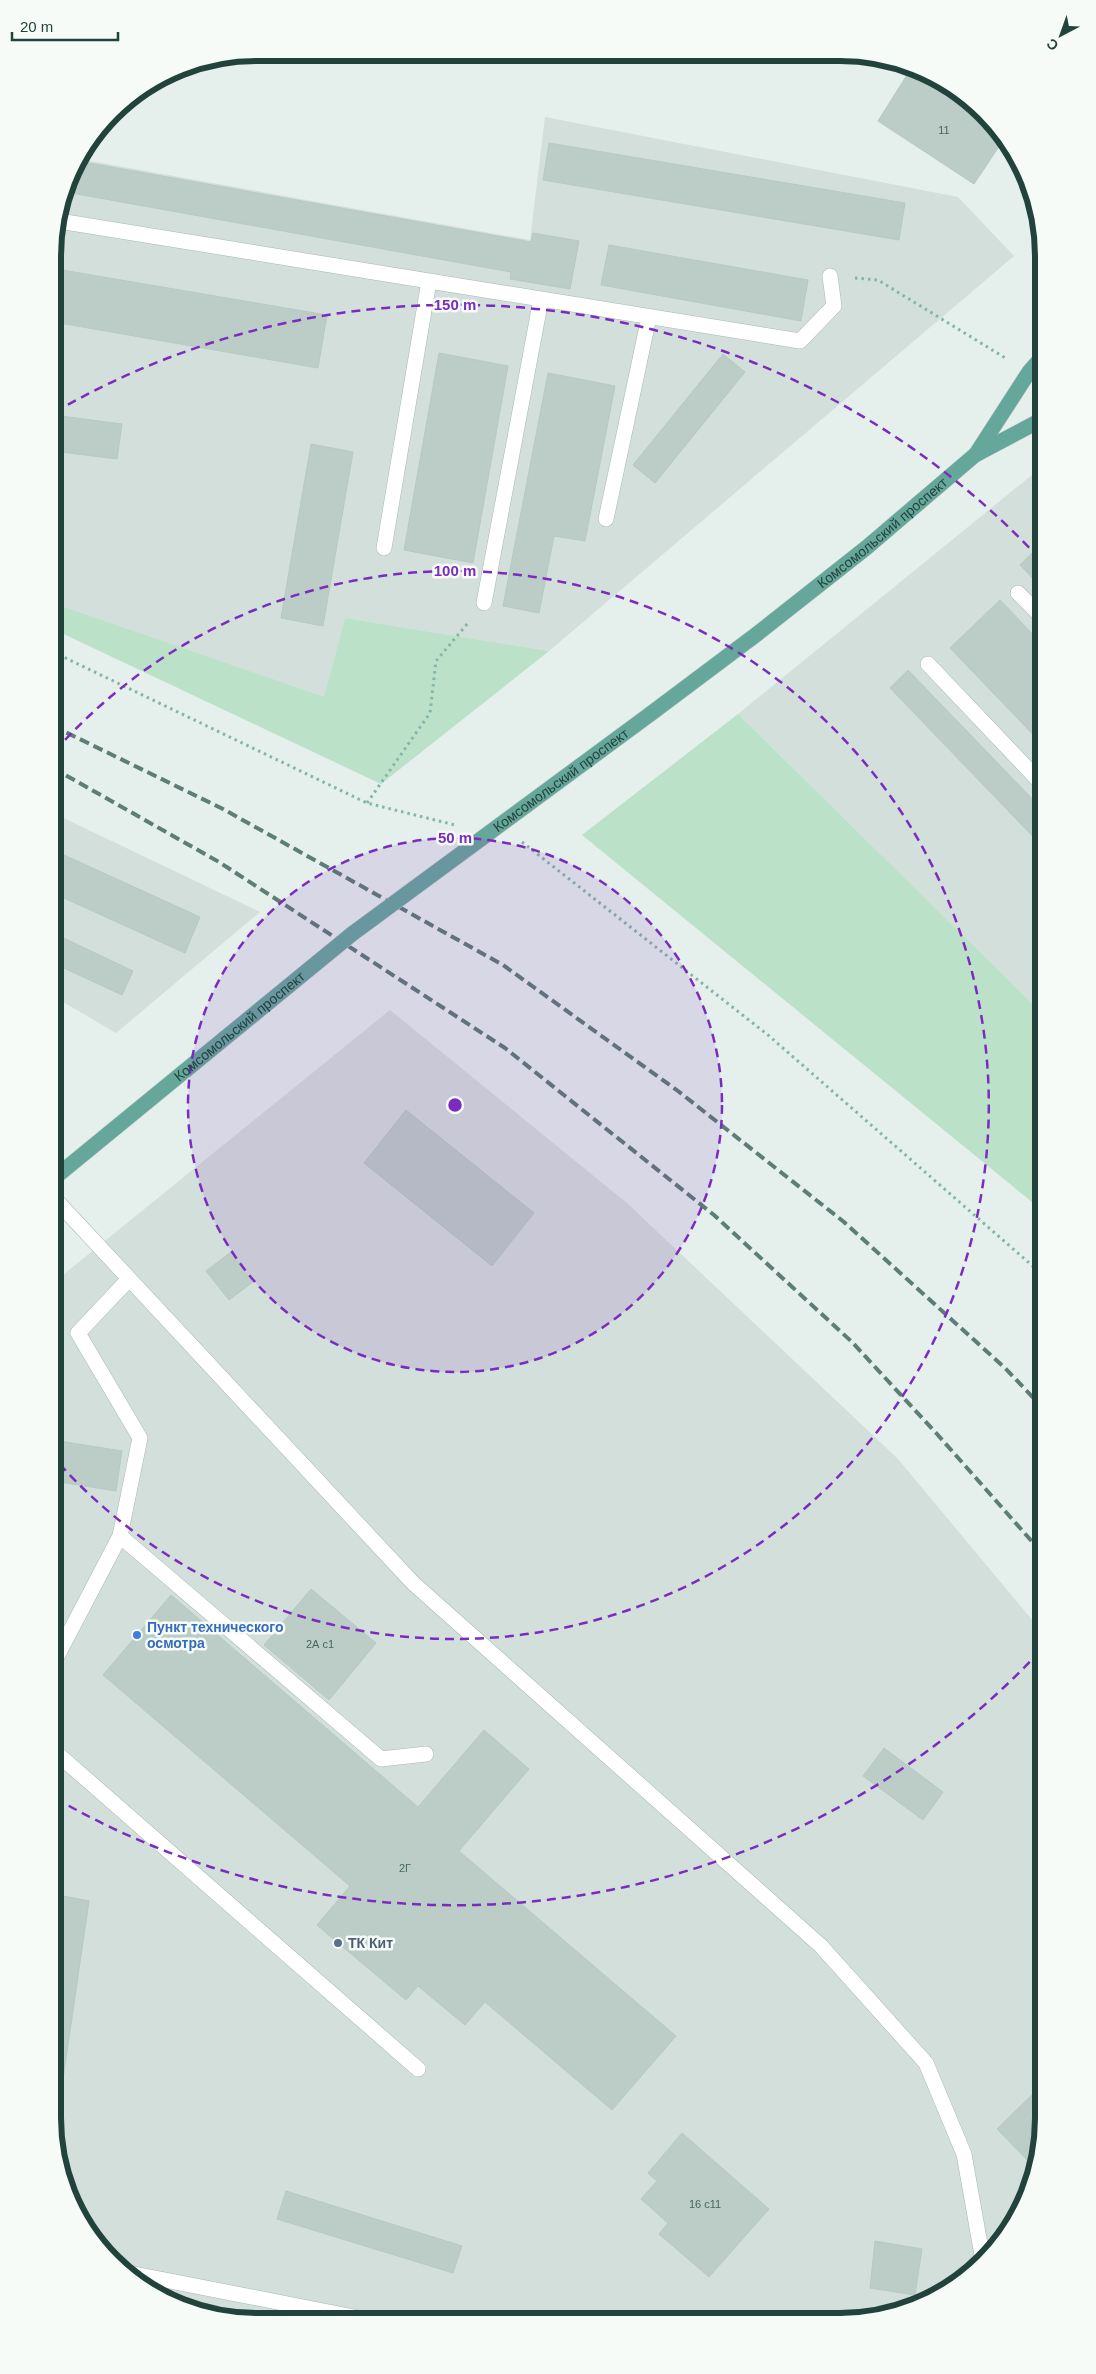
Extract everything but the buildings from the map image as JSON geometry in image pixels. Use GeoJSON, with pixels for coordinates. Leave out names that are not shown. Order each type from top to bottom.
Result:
{"type":"FeatureCollection","features":[{"type":"Feature","properties":{"kind":"main road","name":"Комсомольский проспект"},"geometry":{"type":"LineString","coordinates":[[975,455],[1035,366]]}},
{"type":"Feature","properties":{"kind":"main road","name":"Комсомольский проспект"},"geometry":{"type":"LineString","coordinates":[[61,1172],[352,934],[757,634],[858,554],[975,455],[1035,424]]}},
{"type":"Feature","properties":{"kind":"lane"},"geometry":{"type":"LineString","coordinates":[[64,222],[800,341],[834,306],[830,276]]}},
{"type":"Feature","properties":{"kind":"lane"},"geometry":{"type":"LineString","coordinates":[[384,548],[429,281]]}},
{"type":"Feature","properties":{"kind":"lane"},"geometry":{"type":"LineString","coordinates":[[484,603],[541,299]]}},
{"type":"Feature","properties":{"kind":"lane"},"geometry":{"type":"LineString","coordinates":[[606,519],[649,317]]}},
{"type":"Feature","properties":{"kind":"lane"},"geometry":{"type":"LineString","coordinates":[[1018,593],[1035,610]]}},
{"type":"Feature","properties":{"kind":"lane"},"geometry":{"type":"LineString","coordinates":[[928,664],[1035,777]]}},
{"type":"Feature","properties":{"kind":"lane"},"geometry":{"type":"LineString","coordinates":[[61,1206],[413,1583],[821,1946],[926,2063],[964,2154],[981,2252]]}},
{"type":"Feature","properties":{"kind":"lane"},"geometry":{"type":"LineString","coordinates":[[61,1649],[120,1536],[140,1438],[78,1333],[129,1278]]}},
{"type":"Feature","properties":{"kind":"lane"},"geometry":{"type":"LineString","coordinates":[[120,1536],[381,1759],[426,1754]]}},
{"type":"Feature","properties":{"kind":"lane"},"geometry":{"type":"LineString","coordinates":[[61,1757],[418,2069]]}},
{"type":"Feature","properties":{"kind":"lane"},"geometry":{"type":"LineString","coordinates":[[140,2275],[338,2313]]}},
{"type":"Feature","properties":{"kind":"path"},"geometry":{"type":"LineString","coordinates":[[830,276],[878,280],[1029,372]]}},
{"type":"Feature","properties":{"kind":"path"},"geometry":{"type":"LineString","coordinates":[[367,803],[430,713],[436,662],[484,603]]}},
{"type":"Feature","properties":{"kind":"path"},"geometry":{"type":"LineString","coordinates":[[61,656],[367,803],[464,827]]}},
{"type":"Feature","properties":{"kind":"path"},"geometry":{"type":"LineString","coordinates":[[512,839],[522,842],[768,1035],[1035,1268]]}},
{"type":"Feature","properties":{"kind":"shaded area"},"geometry":{"type":"Polygon","coordinates":[[[545,117],[958,197],[1014,256],[549,651],[345,618],[324,698],[61,606],[61,256],[68,206],[76,181],[86,160],[530,240],[545,117]]]}},
{"type":"Feature","properties":{"kind":"shaded area"},"geometry":{"type":"Polygon","coordinates":[[[1035,473],[1035,1006],[738,714],[1035,473]]]}},
{"type":"Feature","properties":{"kind":"shaded area"},"geometry":{"type":"Polygon","coordinates":[[[61,817],[260,912],[116,1033],[61,1001],[61,817]]]}},
{"type":"Feature","properties":{"kind":"shaded area"},"geometry":{"type":"Polygon","coordinates":[[[390,1010],[628,1204],[898,1459],[1035,1623],[1035,2118],[1033,2143],[1028,2168],[1015,2204],[995,2237],[978,2256],[959,2273],[915,2298],[878,2309],[853,2312],[256,2313],[218,2309],[181,2298],[137,2273],[118,2256],[101,2237],[76,2193],[65,2156],[61,2118],[61,1277],[390,1010]]]}},
{"type":"Feature","properties":{"kind":"green space"},"geometry":{"type":"Polygon","coordinates":[[[61,606],[324,697],[345,618],[549,651],[381,784],[61,633],[61,606]]]}},
{"type":"Feature","properties":{"kind":"green space"},"geometry":{"type":"Polygon","coordinates":[[[738,714],[1035,1006],[1035,1204],[582,835],[738,714]]]}},
{"type":"Feature","properties":{"kind":"railway"},"geometry":{"type":"LineString","coordinates":[[61,730],[223,809],[503,965],[678,1091],[844,1222],[1005,1368],[1035,1400]]}},
{"type":"Feature","properties":{"kind":"railway"},"geometry":{"type":"LineString","coordinates":[[61,773],[219,862],[505,1048],[714,1215],[852,1342],[937,1434],[1035,1545]]}},
{"type":"Feature","properties":{"kind":"place","name":"Пункт технического осмотра"},"geometry":{"type":"Point","coordinates":[137,1635]}},
{"type":"Feature","properties":{"kind":"place","name":"ТК Кит"},"geometry":{"type":"Point","coordinates":[338,1943]}}]}
